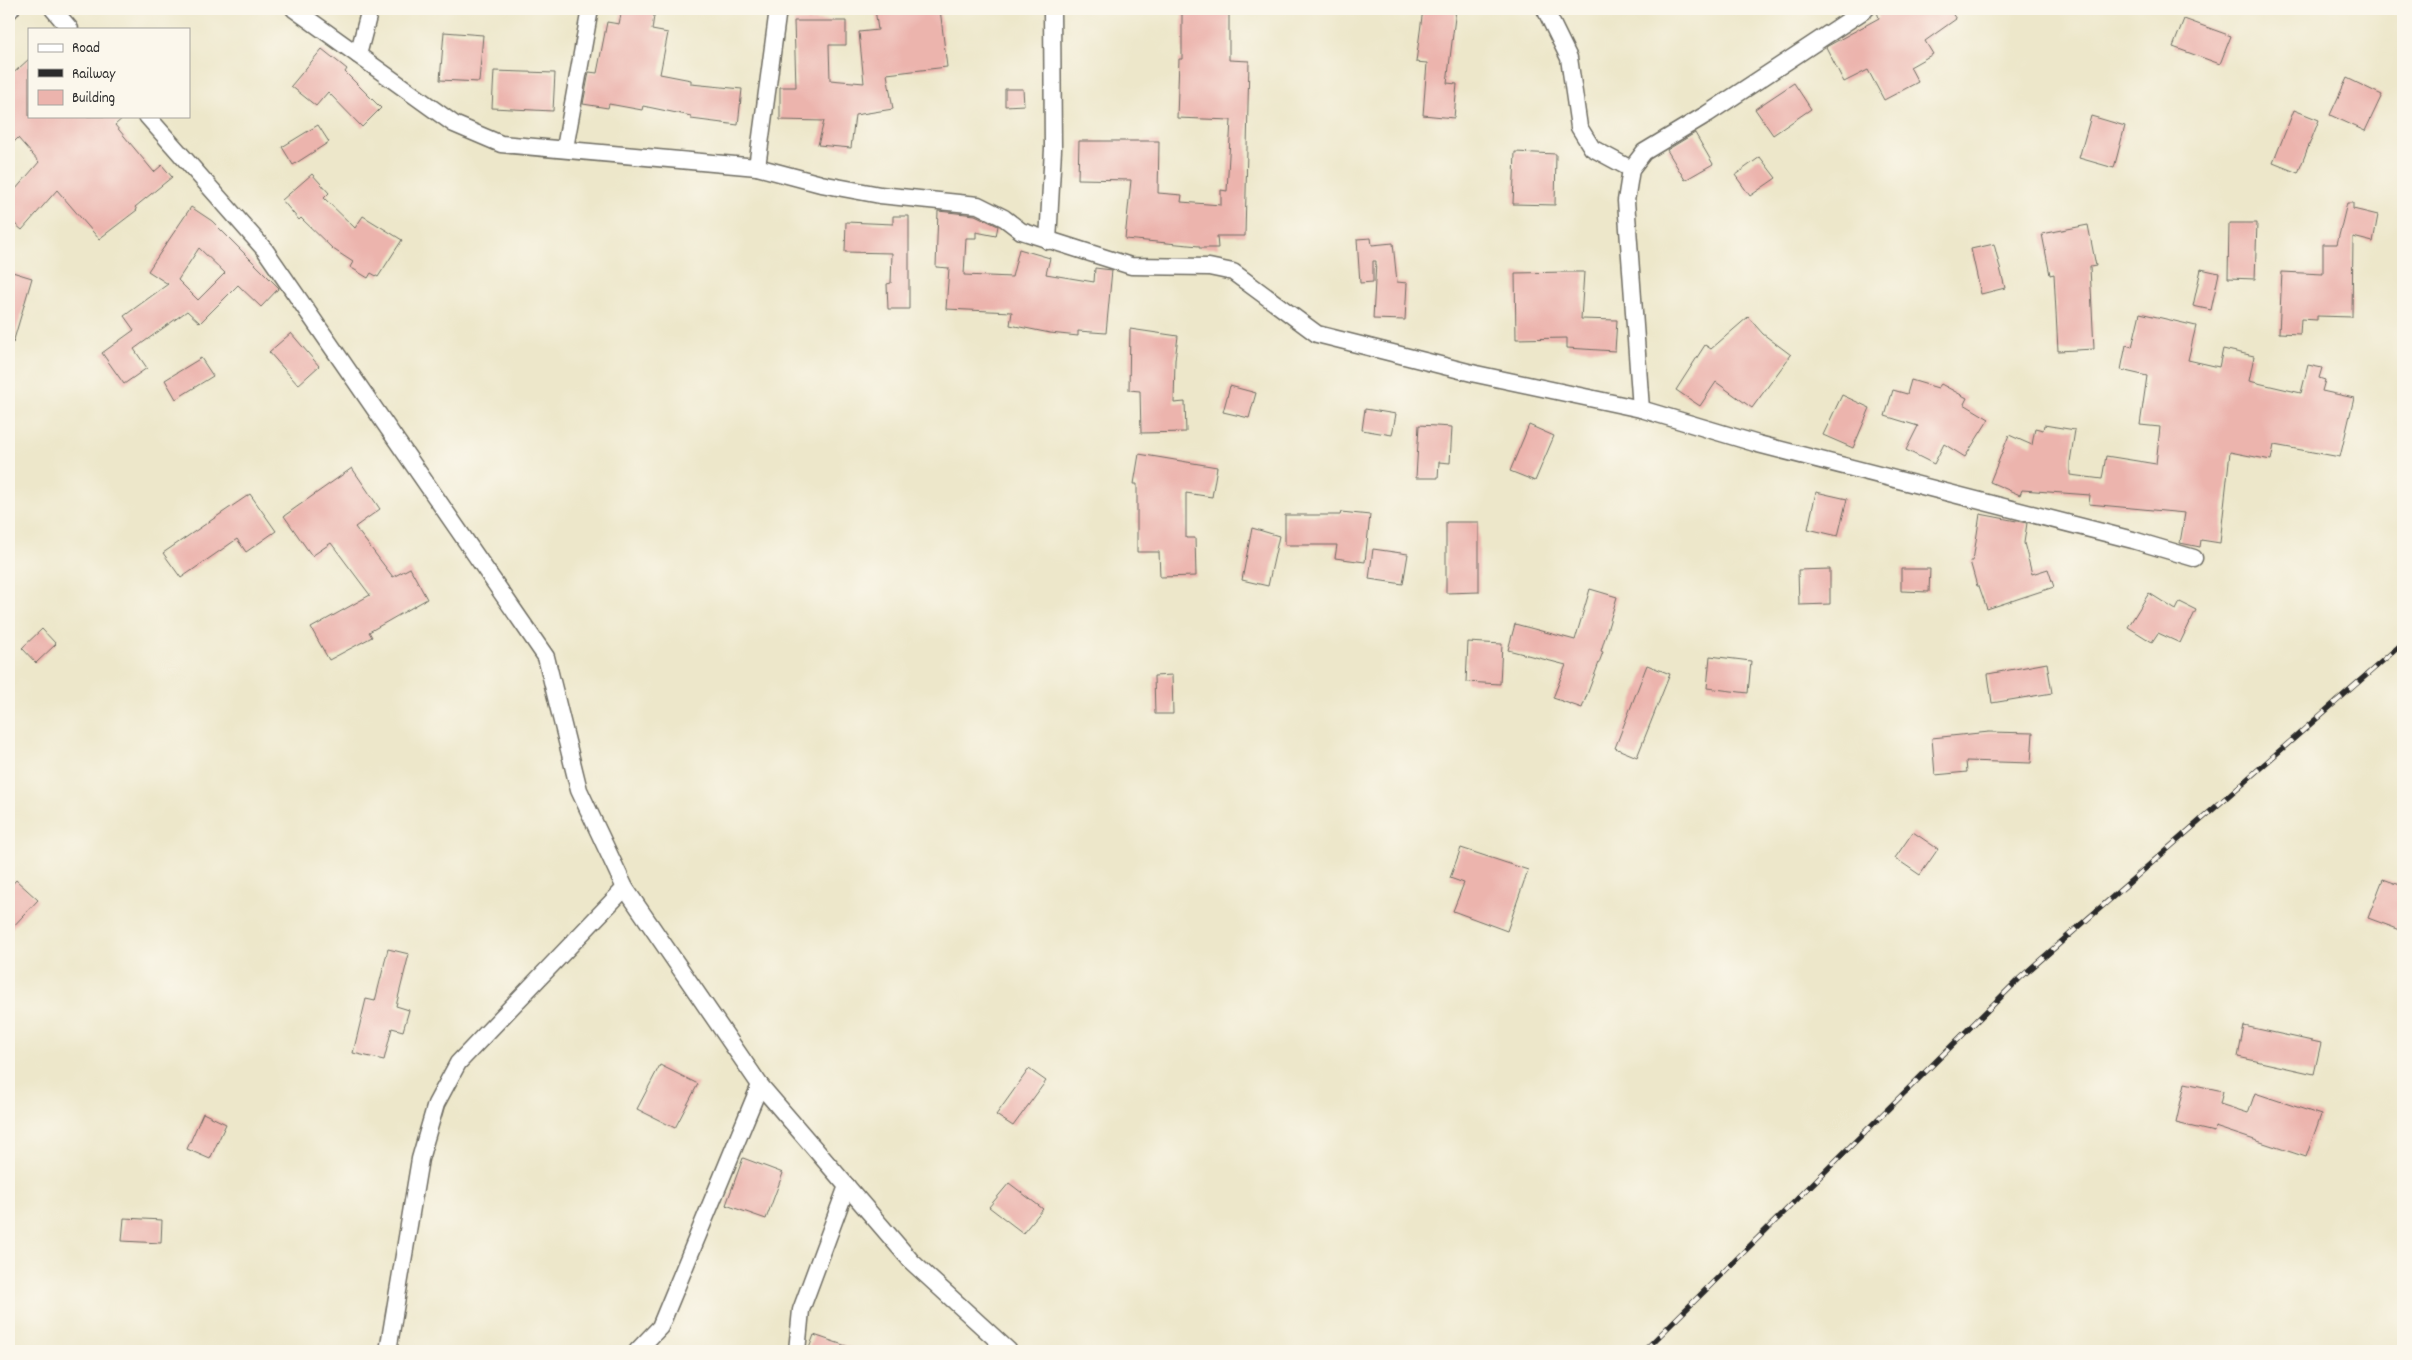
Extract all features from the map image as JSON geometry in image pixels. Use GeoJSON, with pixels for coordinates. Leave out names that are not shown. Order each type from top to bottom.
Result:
{"type":"FeatureCollection","features":[{"type":"Feature","properties":{"kind":"street"},"geometry":{"type":"LineString","coordinates":[[53,9],[69,28]]}},
{"type":"Feature","properties":{"kind":"street"},"geometry":{"type":"LineString","coordinates":[[294,9],[454,124],[501,144],[565,148],[757,167],[821,184],[872,193],[978,205],[1004,218],[1022,231],[1048,241],[1131,266],[1209,267],[1233,272],[1317,334],[1476,374],[1642,409],[1758,444],[2133,540],[2194,558]]}},
{"type":"Feature","properties":{"kind":"street"},"geometry":{"type":"LineString","coordinates":[[358,55],[370,9]]}},
{"type":"Feature","properties":{"kind":"street"},"geometry":{"type":"LineString","coordinates":[[565,148],[590,9]]}},
{"type":"Feature","properties":{"kind":"street"},"geometry":{"type":"LineString","coordinates":[[757,167],[778,9]]}},
{"type":"Feature","properties":{"kind":"street"},"geometry":{"type":"LineString","coordinates":[[1048,241],[1053,149],[1052,9]]}},
{"type":"Feature","properties":{"kind":"street"},"geometry":{"type":"LineString","coordinates":[[1545,9],[1569,58],[1579,127],[1592,148],[1632,169]]}},
{"type":"Feature","properties":{"kind":"street"},"geometry":{"type":"LineString","coordinates":[[1642,409],[1626,202],[1632,169],[1644,152],[1707,114],[1866,9]]}},
{"type":"Feature","properties":{"kind":"street"},"geometry":{"type":"LineString","coordinates":[[150,118],[266,250],[546,657],[579,790],[625,888],[760,1085],[912,1262],[1010,1351]]}},
{"type":"Feature","properties":{"kind":"street"},"geometry":{"type":"LineString","coordinates":[[388,1351],[420,1159],[436,1104],[458,1062],[625,888]]}},
{"type":"Feature","properties":{"kind":"street"},"geometry":{"type":"LineString","coordinates":[[637,1351],[660,1327],[760,1085]]}},
{"type":"Feature","properties":{"kind":"street"},"geometry":{"type":"LineString","coordinates":[[797,1351],[801,1310],[847,1186]]}},
{"type":"Feature","properties":{"kind":"building"},"geometry":{"type":"Polygon","coordinates":[[[622,9],[655,9],[652,30],[668,33],[660,74],[691,80],[691,84],[742,89],[738,125],[691,119],[691,116],[643,106],[642,110],[609,104],[608,108],[583,104],[589,72],[597,73],[607,22],[619,24],[622,9]]]}},
{"type":"Feature","properties":{"kind":"building"},"geometry":{"type":"Polygon","coordinates":[[[875,9],[940,9],[947,67],[887,74],[893,109],[855,115],[851,148],[818,145],[824,121],[780,120],[780,87],[796,87],[794,21],[846,21],[846,45],[829,45],[830,80],[864,83],[859,32],[878,30],[875,9]]]}},
{"type":"Feature","properties":{"kind":"building"},"geometry":{"type":"Polygon","coordinates":[[[1182,9],[1229,9],[1229,60],[1249,61],[1245,236],[1217,236],[1218,248],[1199,248],[1199,246],[1125,239],[1131,180],[1078,179],[1079,141],[1159,141],[1158,193],[1182,195],[1181,202],[1221,205],[1221,190],[1227,191],[1231,120],[1177,118],[1179,59],[1182,59],[1182,9]]]}},
{"type":"Feature","properties":{"kind":"building"},"geometry":{"type":"Polygon","coordinates":[[[1423,9],[1456,9],[1447,83],[1457,84],[1454,118],[1423,115],[1427,63],[1416,62],[1423,9]]]}},
{"type":"Feature","properties":{"kind":"building"},"geometry":{"type":"Polygon","coordinates":[[[1876,9],[1949,9],[1956,19],[1925,41],[1933,54],[1910,67],[1918,82],[1884,100],[1868,70],[1844,82],[1826,47],[1879,18],[1876,9]]]}},
{"type":"Feature","properties":{"kind":"building"},"geometry":{"type":"Polygon","coordinates":[[[2184,19],[2231,36],[2220,64],[2173,47],[2184,19]]]}},
{"type":"Feature","properties":{"kind":"building"},"geometry":{"type":"Polygon","coordinates":[[[444,32],[483,35],[479,82],[440,80],[444,32]]]}},
{"type":"Feature","properties":{"kind":"building"},"geometry":{"type":"Polygon","coordinates":[[[322,49],[347,69],[345,72],[381,108],[362,127],[328,92],[316,106],[291,86],[322,49]]]}},
{"type":"Feature","properties":{"kind":"building"},"geometry":{"type":"Polygon","coordinates":[[[28,60],[28,118],[123,118],[115,125],[154,172],[162,165],[172,177],[135,207],[137,210],[99,239],[57,190],[22,230],[9,219],[9,197],[39,162],[18,138],[9,147],[9,77],[28,60]]]}},
{"type":"Feature","properties":{"kind":"building"},"geometry":{"type":"Polygon","coordinates":[[[494,71],[555,73],[553,111],[492,108],[494,71]]]}},
{"type":"Feature","properties":{"kind":"building"},"geometry":{"type":"Polygon","coordinates":[[[2347,78],[2382,95],[2365,131],[2330,115],[2347,78]]]}},
{"type":"Feature","properties":{"kind":"building"},"geometry":{"type":"Polygon","coordinates":[[[1794,83],[1811,109],[1773,135],[1755,109],[1794,83]]]}},
{"type":"Feature","properties":{"kind":"building"},"geometry":{"type":"Polygon","coordinates":[[[1005,89],[1023,89],[1024,105],[1005,106],[1005,89]]]}},
{"type":"Feature","properties":{"kind":"building"},"geometry":{"type":"Polygon","coordinates":[[[2294,110],[2319,120],[2298,173],[2273,163],[2294,110]]]}},
{"type":"Feature","properties":{"kind":"building"},"geometry":{"type":"Polygon","coordinates":[[[2091,116],[2125,126],[2114,168],[2079,158],[2091,116]]]}},
{"type":"Feature","properties":{"kind":"building"},"geometry":{"type":"Polygon","coordinates":[[[318,125],[329,142],[293,165],[282,147],[318,125]]]}},
{"type":"Feature","properties":{"kind":"building"},"geometry":{"type":"Polygon","coordinates":[[[1695,133],[1713,164],[1685,180],[1667,150],[1695,133]]]}},
{"type":"Feature","properties":{"kind":"building"},"geometry":{"type":"Polygon","coordinates":[[[1515,152],[1556,154],[1555,205],[1513,204],[1515,152]]]}},
{"type":"Feature","properties":{"kind":"building"},"geometry":{"type":"Polygon","coordinates":[[[1760,157],[1776,178],[1750,196],[1735,175],[1760,157]]]}},
{"type":"Feature","properties":{"kind":"building"},"geometry":{"type":"Polygon","coordinates":[[[312,174],[329,193],[324,198],[355,228],[363,216],[402,240],[378,277],[371,273],[368,278],[350,267],[353,262],[333,249],[301,218],[299,220],[282,200],[312,174]]]}},
{"type":"Feature","properties":{"kind":"building"},"geometry":{"type":"Polygon","coordinates":[[[2347,203],[2353,203],[2353,209],[2378,215],[2373,242],[2353,237],[2352,317],[2317,316],[2317,320],[2301,319],[2300,334],[2279,333],[2282,272],[2323,274],[2323,244],[2337,244],[2347,203]]]}},
{"type":"Feature","properties":{"kind":"building"},"geometry":{"type":"Polygon","coordinates":[[[191,207],[212,221],[279,288],[261,307],[238,285],[200,323],[187,311],[134,349],[147,368],[124,384],[102,353],[134,330],[124,316],[168,284],[148,271],[191,207]],[[199,248],[178,280],[198,300],[225,273],[199,248]]]}},
{"type":"Feature","properties":{"kind":"building"},"geometry":{"type":"Polygon","coordinates":[[[938,211],[975,215],[998,226],[996,236],[976,232],[976,238],[966,238],[964,275],[1012,277],[1019,249],[1050,258],[1046,274],[1094,282],[1095,268],[1112,270],[1106,333],[1078,331],[1078,336],[1050,333],[1010,325],[1012,312],[946,309],[949,268],[936,267],[938,211]]]}},
{"type":"Feature","properties":{"kind":"building"},"geometry":{"type":"Polygon","coordinates":[[[893,216],[909,216],[909,309],[888,309],[887,284],[891,283],[892,253],[845,252],[846,222],[893,224],[893,216]]]}},
{"type":"Feature","properties":{"kind":"building"},"geometry":{"type":"Polygon","coordinates":[[[2229,223],[2257,223],[2255,279],[2228,278],[2229,223]]]}},
{"type":"Feature","properties":{"kind":"building"},"geometry":{"type":"Polygon","coordinates":[[[2088,225],[2096,266],[2090,267],[2094,349],[2058,351],[2054,274],[2050,275],[2042,234],[2088,225]]]}},
{"type":"Feature","properties":{"kind":"building"},"geometry":{"type":"Polygon","coordinates":[[[1371,238],[1372,245],[1393,243],[1397,282],[1407,283],[1405,320],[1373,319],[1376,261],[1373,261],[1373,282],[1360,283],[1357,239],[1371,238]]]}},
{"type":"Feature","properties":{"kind":"building"},"geometry":{"type":"Polygon","coordinates":[[[1994,244],[2005,288],[1981,294],[1971,249],[1994,244]]]}},
{"type":"Feature","properties":{"kind":"building"},"geometry":{"type":"Polygon","coordinates":[[[2201,269],[2219,273],[2211,310],[2193,306],[2201,269]]]}},
{"type":"Feature","properties":{"kind":"building"},"geometry":{"type":"Polygon","coordinates":[[[9,271],[32,278],[13,343],[9,342],[9,271]]]}},
{"type":"Feature","properties":{"kind":"building"},"geometry":{"type":"Polygon","coordinates":[[[1584,272],[1581,319],[1617,320],[1615,351],[1567,348],[1567,338],[1516,339],[1515,273],[1584,272]]]}},
{"type":"Feature","properties":{"kind":"building"},"geometry":{"type":"Polygon","coordinates":[[[2140,313],[2196,326],[2188,360],[2219,367],[2223,349],[2254,356],[2249,381],[2301,393],[2308,365],[2322,368],[2319,378],[2325,380],[2322,391],[2354,398],[2340,457],[2274,445],[2271,460],[2230,452],[2220,543],[2201,540],[2200,547],[2180,543],[2185,513],[2089,504],[2090,495],[2022,490],[2020,495],[1990,482],[2009,435],[2032,445],[2035,428],[2043,430],[2044,425],[2075,430],[2070,475],[2102,479],[2106,456],[2156,464],[2160,427],[2140,425],[2147,376],[2121,370],[2126,345],[2132,347],[2140,313]]]}},
{"type":"Feature","properties":{"kind":"building"},"geometry":{"type":"Polygon","coordinates":[[[1748,317],[1763,334],[1791,355],[1752,408],[1716,382],[1700,406],[1676,390],[1705,345],[1711,349],[1748,317]]]}},
{"type":"Feature","properties":{"kind":"building"},"geometry":{"type":"Polygon","coordinates":[[[1130,329],[1178,336],[1175,360],[1174,403],[1185,402],[1186,432],[1141,433],[1140,391],[1129,390],[1130,329]]]}},
{"type":"Feature","properties":{"kind":"building"},"geometry":{"type":"Polygon","coordinates":[[[291,333],[319,366],[298,385],[269,352],[291,333]]]}},
{"type":"Feature","properties":{"kind":"building"},"geometry":{"type":"Polygon","coordinates":[[[201,358],[213,376],[176,399],[165,380],[201,358]]]}},
{"type":"Feature","properties":{"kind":"building"},"geometry":{"type":"Polygon","coordinates":[[[1911,380],[1938,388],[1941,384],[1967,398],[1964,404],[1989,419],[1965,457],[1944,444],[1934,464],[1906,450],[1918,426],[1885,416],[1893,390],[1907,394],[1911,380]]]}},
{"type":"Feature","properties":{"kind":"building"},"geometry":{"type":"Polygon","coordinates":[[[1230,386],[1256,393],[1249,418],[1223,412],[1230,386]]]}},
{"type":"Feature","properties":{"kind":"building"},"geometry":{"type":"Polygon","coordinates":[[[1842,395],[1870,408],[1853,448],[1823,435],[1842,395]]]}},
{"type":"Feature","properties":{"kind":"building"},"geometry":{"type":"Polygon","coordinates":[[[1365,409],[1396,414],[1392,435],[1362,430],[1365,409]]]}},
{"type":"Feature","properties":{"kind":"building"},"geometry":{"type":"Polygon","coordinates":[[[1419,425],[1452,427],[1450,463],[1439,462],[1438,478],[1416,478],[1419,425]]]}},
{"type":"Feature","properties":{"kind":"building"},"geometry":{"type":"Polygon","coordinates":[[[1529,425],[1554,436],[1535,481],[1510,471],[1529,425]]]}},
{"type":"Feature","properties":{"kind":"building"},"geometry":{"type":"Polygon","coordinates":[[[1139,454],[1217,467],[1212,497],[1186,493],[1186,538],[1195,538],[1196,576],[1160,577],[1159,552],[1137,552],[1137,484],[1134,484],[1139,454]]]}},
{"type":"Feature","properties":{"kind":"building"},"geometry":{"type":"Polygon","coordinates":[[[352,468],[380,509],[355,527],[393,577],[410,568],[427,599],[369,632],[372,637],[329,660],[311,628],[370,595],[331,543],[312,556],[284,516],[352,468]]]}},
{"type":"Feature","properties":{"kind":"building"},"geometry":{"type":"Polygon","coordinates":[[[1816,492],[1847,499],[1838,536],[1808,529],[1816,492]]]}},
{"type":"Feature","properties":{"kind":"building"},"geometry":{"type":"Polygon","coordinates":[[[250,494],[276,531],[246,552],[237,539],[181,578],[163,553],[250,494]]]}},
{"type":"Feature","properties":{"kind":"building"},"geometry":{"type":"Polygon","coordinates":[[[1341,512],[1370,515],[1365,562],[1335,558],[1337,545],[1285,545],[1285,515],[1340,515],[1341,512]]]}},
{"type":"Feature","properties":{"kind":"building"},"geometry":{"type":"Polygon","coordinates":[[[1980,514],[2027,523],[2024,543],[2032,574],[2048,569],[2054,587],[1987,609],[1979,586],[1977,586],[1970,561],[1973,561],[1980,514]]]}},
{"type":"Feature","properties":{"kind":"building"},"geometry":{"type":"Polygon","coordinates":[[[1446,522],[1479,522],[1479,592],[1446,593],[1446,522]]]}},
{"type":"Feature","properties":{"kind":"building"},"geometry":{"type":"Polygon","coordinates":[[[1252,528],[1279,536],[1268,586],[1242,580],[1252,528]]]}},
{"type":"Feature","properties":{"kind":"building"},"geometry":{"type":"Polygon","coordinates":[[[1373,549],[1408,554],[1403,584],[1369,579],[1373,549]]]}},
{"type":"Feature","properties":{"kind":"building"},"geometry":{"type":"Polygon","coordinates":[[[1830,569],[1830,604],[1799,605],[1798,570],[1830,569]]]}},
{"type":"Feature","properties":{"kind":"building"},"geometry":{"type":"Polygon","coordinates":[[[1901,569],[1930,569],[1929,592],[1901,591],[1901,569]]]}},
{"type":"Feature","properties":{"kind":"building"},"geometry":{"type":"Polygon","coordinates":[[[1590,589],[1617,597],[1601,651],[1603,652],[1582,708],[1553,698],[1566,665],[1508,650],[1515,624],[1575,640],[1590,589]]]}},
{"type":"Feature","properties":{"kind":"building"},"geometry":{"type":"Polygon","coordinates":[[[2149,593],[2176,610],[2180,602],[2196,610],[2180,643],[2158,633],[2152,642],[2128,627],[2149,593]]]}},
{"type":"Feature","properties":{"kind":"building"},"geometry":{"type":"Polygon","coordinates":[[[42,629],[56,644],[36,663],[22,648],[42,629]]]}},
{"type":"Feature","properties":{"kind":"building"},"geometry":{"type":"Polygon","coordinates":[[[1468,642],[1502,644],[1500,684],[1466,682],[1468,642]]]}},
{"type":"Feature","properties":{"kind":"building"},"geometry":{"type":"Polygon","coordinates":[[[1710,656],[1751,661],[1748,693],[1707,688],[1710,656]]]}},
{"type":"Feature","properties":{"kind":"building"},"geometry":{"type":"Polygon","coordinates":[[[2047,663],[2052,693],[1992,703],[1988,674],[2047,663]]]}},
{"type":"Feature","properties":{"kind":"building"},"geometry":{"type":"Polygon","coordinates":[[[1647,665],[1670,674],[1637,757],[1615,748],[1647,665]]]}},
{"type":"Feature","properties":{"kind":"building"},"geometry":{"type":"Polygon","coordinates":[[[1172,675],[1173,714],[1155,714],[1154,676],[1172,675]]]}},
{"type":"Feature","properties":{"kind":"building"},"geometry":{"type":"Polygon","coordinates":[[[1989,732],[2033,733],[2031,763],[1966,761],[1967,772],[1935,775],[1932,738],[1989,732]]]}},
{"type":"Feature","properties":{"kind":"building"},"geometry":{"type":"Polygon","coordinates":[[[1913,832],[1938,849],[1920,875],[1895,858],[1913,832]]]}},
{"type":"Feature","properties":{"kind":"building"},"geometry":{"type":"Polygon","coordinates":[[[1461,848],[1528,870],[1507,931],[1453,911],[1464,883],[1450,878],[1461,848]]]}},
{"type":"Feature","properties":{"kind":"building"},"geometry":{"type":"Polygon","coordinates":[[[2383,879],[2403,886],[2403,931],[2368,918],[2383,879]]]}},
{"type":"Feature","properties":{"kind":"building"},"geometry":{"type":"Polygon","coordinates":[[[16,880],[38,900],[9,931],[9,888],[16,880]]]}},
{"type":"Feature","properties":{"kind":"building"},"geometry":{"type":"Polygon","coordinates":[[[388,949],[409,954],[396,1006],[409,1010],[403,1031],[392,1028],[384,1060],[353,1053],[366,999],[375,1001],[388,949]]]}},
{"type":"Feature","properties":{"kind":"building"},"geometry":{"type":"Polygon","coordinates":[[[2244,1026],[2321,1043],[2314,1074],[2238,1057],[2244,1026]]]}},
{"type":"Feature","properties":{"kind":"building"},"geometry":{"type":"Polygon","coordinates":[[[660,1065],[698,1084],[675,1128],[637,1109],[660,1065]]]}},
{"type":"Feature","properties":{"kind":"building"},"geometry":{"type":"Polygon","coordinates":[[[1029,1069],[1046,1081],[1013,1126],[996,1115],[1029,1069]]]}},
{"type":"Feature","properties":{"kind":"building"},"geometry":{"type":"Polygon","coordinates":[[[2185,1083],[2223,1091],[2220,1104],[2248,1113],[2255,1093],[2321,1115],[2306,1157],[2215,1127],[2214,1132],[2176,1123],[2185,1083]]]}},
{"type":"Feature","properties":{"kind":"building"},"geometry":{"type":"Polygon","coordinates":[[[203,1113],[226,1124],[210,1159],[187,1149],[203,1113]]]}},
{"type":"Feature","properties":{"kind":"building"},"geometry":{"type":"Polygon","coordinates":[[[743,1158],[783,1173],[766,1219],[726,1205],[743,1158]]]}},
{"type":"Feature","properties":{"kind":"building"},"geometry":{"type":"Polygon","coordinates":[[[1009,1183],[1043,1209],[1023,1233],[989,1207],[1009,1183]]]}},
{"type":"Feature","properties":{"kind":"building"},"geometry":{"type":"Polygon","coordinates":[[[124,1218],[162,1220],[161,1243],[122,1241],[124,1218]]]}},
{"type":"Feature","properties":{"kind":"building"},"geometry":{"type":"Polygon","coordinates":[[[814,1335],[855,1349],[854,1351],[808,1351],[814,1335]]]}},
{"type":"Feature","properties":{"kind":"railway"},"geometry":{"type":"LineString","coordinates":[[1644,1351],[2020,978],[2403,643]]}}]}
